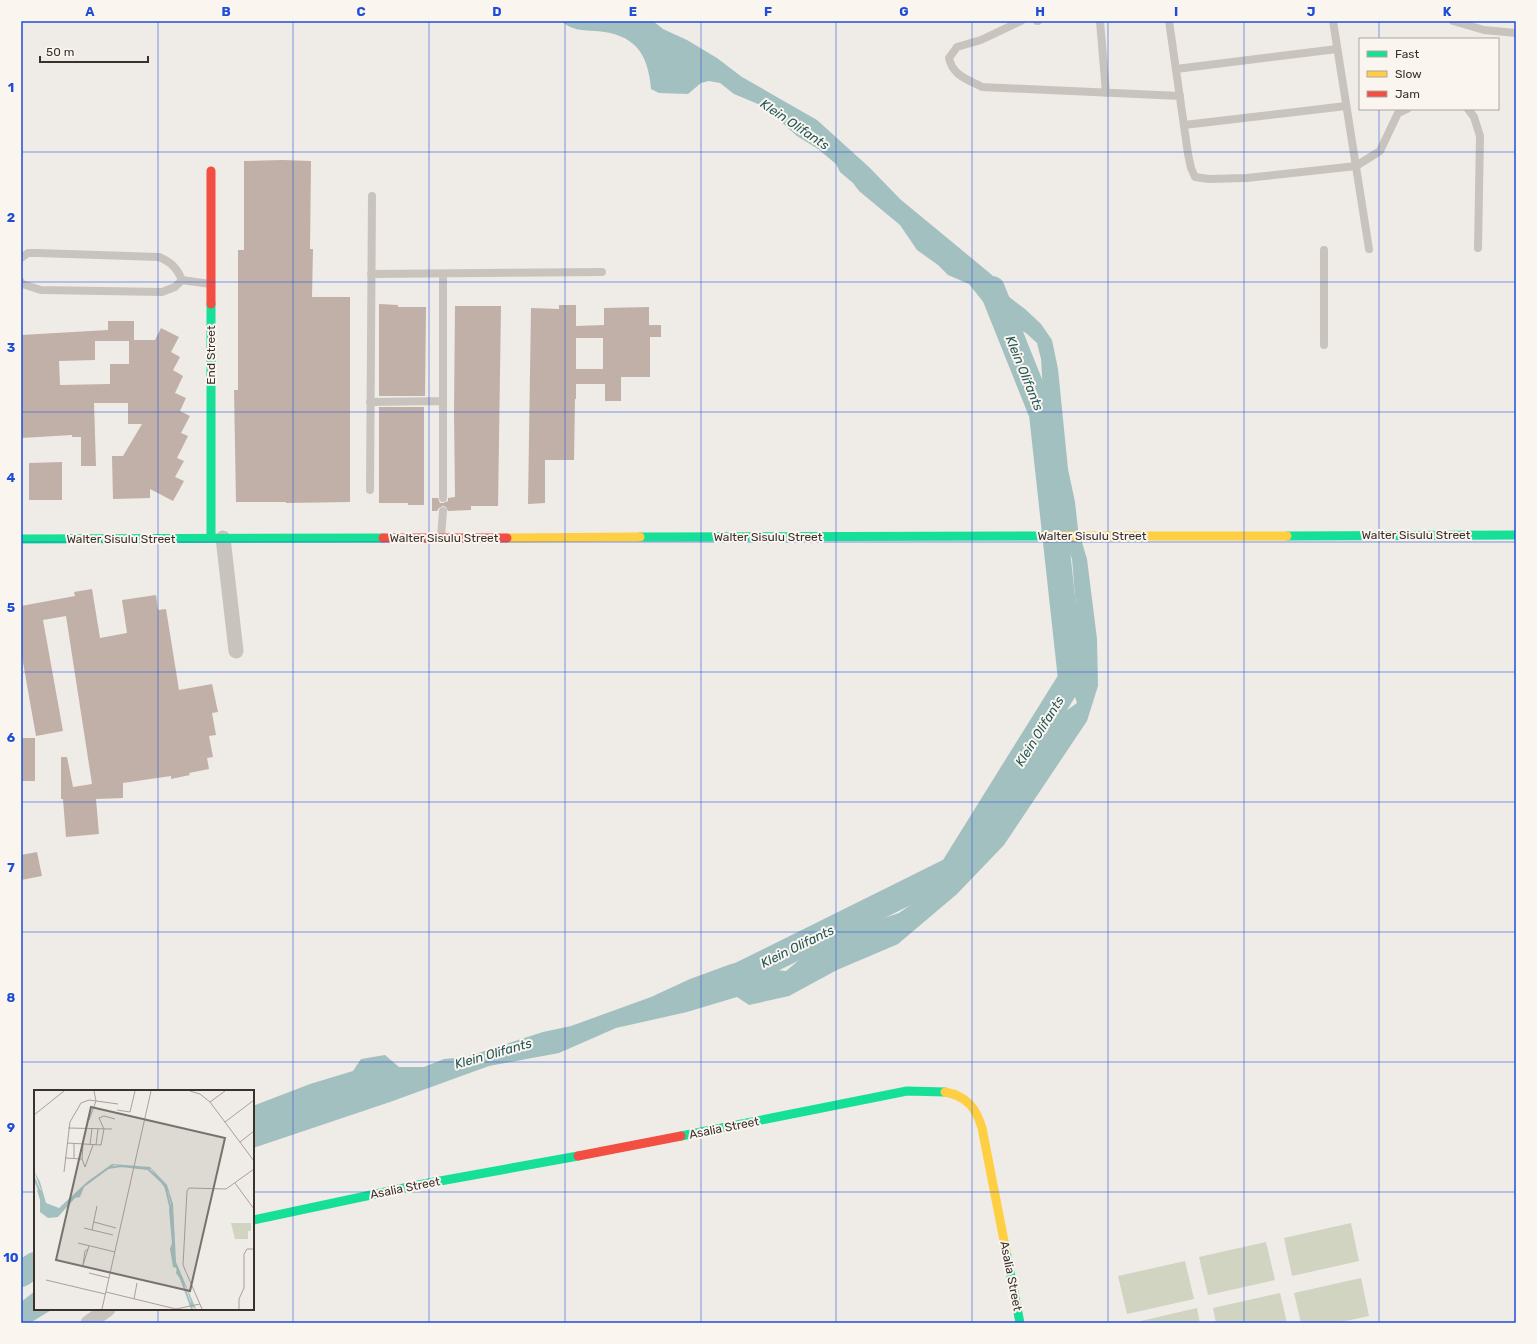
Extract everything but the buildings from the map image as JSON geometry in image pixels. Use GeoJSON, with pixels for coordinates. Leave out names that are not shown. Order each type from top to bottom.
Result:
{"type":"FeatureCollection","features":[{"type":"Feature","properties":{"kind":"main road","name":"End Street"},"geometry":{"type":"LineString","coordinates":[[211,171],[211,284],[217,538]]}},
{"type":"Feature","properties":{"kind":"main road","name":"Walter Sisulu Street"},"geometry":{"type":"LineString","coordinates":[[21,539],[1516,535]]}},
{"type":"Feature","properties":{"kind":"main road","name":"Asalia Street"},"geometry":{"type":"LineString","coordinates":[[254,1220],[418,1185],[580,1156],[900,1093],[929,1090],[944,1091],[970,1102],[977,1113],[990,1170],[1020,1323]]}},
{"type":"Feature","properties":{"kind":"street"},"geometry":{"type":"LineString","coordinates":[[217,538],[236,651]]}},
{"type":"Feature","properties":{"kind":"street"},"geometry":{"type":"LineString","coordinates":[[88,1323],[107,1310]]}},
{"type":"Feature","properties":{"kind":"lane"},"geometry":{"type":"LineString","coordinates":[[1021,21],[981,40],[957,46],[949,58],[951,67],[957,74],[982,87],[1180,96]]}},
{"type":"Feature","properties":{"kind":"lane"},"geometry":{"type":"LineString","coordinates":[[1100,21],[1106,93]]}},
{"type":"Feature","properties":{"kind":"lane"},"geometry":{"type":"LineString","coordinates":[[1169,21],[1188,154],[1191,168],[1195,177],[1209,179],[1247,178],[1356,166],[1380,151],[1398,113],[1405,110]]}},
{"type":"Feature","properties":{"kind":"lane"},"geometry":{"type":"LineString","coordinates":[[1333,21],[1369,249]]}},
{"type":"Feature","properties":{"kind":"lane"},"geometry":{"type":"LineString","coordinates":[[1453,21],[1484,30],[1516,33]]}},
{"type":"Feature","properties":{"kind":"lane"},"geometry":{"type":"LineString","coordinates":[[1176,68],[1337,49]]}},
{"type":"Feature","properties":{"kind":"lane"},"geometry":{"type":"LineString","coordinates":[[1184,125],[1346,106]]}},
{"type":"Feature","properties":{"kind":"lane"},"geometry":{"type":"LineString","coordinates":[[1469,110],[1474,116],[1480,136],[1478,248]]}},
{"type":"Feature","properties":{"kind":"lane"},"geometry":{"type":"LineString","coordinates":[[370,490],[372,196]]}},
{"type":"Feature","properties":{"kind":"lane"},"geometry":{"type":"LineString","coordinates":[[1324,250],[1324,345]]}},
{"type":"Feature","properties":{"kind":"lane"},"geometry":{"type":"LineString","coordinates":[[21,258],[28,253],[159,257],[169,261],[179,273],[182,280]]}},
{"type":"Feature","properties":{"kind":"lane"},"geometry":{"type":"LineString","coordinates":[[371,274],[602,272]]}},
{"type":"Feature","properties":{"kind":"lane"},"geometry":{"type":"LineString","coordinates":[[443,274],[443,498]]}},
{"type":"Feature","properties":{"kind":"lane"},"geometry":{"type":"LineString","coordinates":[[182,280],[211,284]]}},
{"type":"Feature","properties":{"kind":"lane"},"geometry":{"type":"LineString","coordinates":[[21,282],[22,284],[41,290],[162,292],[175,287],[182,280]]}},
{"type":"Feature","properties":{"kind":"lane"},"geometry":{"type":"LineString","coordinates":[[370,402],[443,401]]}},
{"type":"Feature","properties":{"kind":"lane"},"geometry":{"type":"LineString","coordinates":[[441,538],[443,511]]}},
{"type":"Feature","properties":{"kind":"green space"},"geometry":{"type":"Polygon","coordinates":[[[1351,1223],[1359,1261],[1292,1276],[1284,1238],[1351,1223]]]}},
{"type":"Feature","properties":{"kind":"green space"},"geometry":{"type":"Polygon","coordinates":[[[1266,1242],[1275,1280],[1208,1295],[1199,1257],[1266,1242]]]}},
{"type":"Feature","properties":{"kind":"green space"},"geometry":{"type":"Polygon","coordinates":[[[1185,1261],[1194,1299],[1127,1314],[1118,1276],[1185,1261]]]}},
{"type":"Feature","properties":{"kind":"green space"},"geometry":{"type":"Polygon","coordinates":[[[1361,1278],[1369,1316],[1336,1323],[1301,1323],[1294,1293],[1361,1278]]]}},
{"type":"Feature","properties":{"kind":"green space"},"geometry":{"type":"Polygon","coordinates":[[[1280,1293],[1287,1323],[1216,1323],[1213,1308],[1280,1293]]]}},
{"type":"Feature","properties":{"kind":"green space"},"geometry":{"type":"Polygon","coordinates":[[[1197,1308],[1200,1323],[1132,1323],[1197,1308]]]}},
{"type":"Feature","properties":{"kind":"water"},"geometry":{"type":"Polygon","coordinates":[[[561,21],[653,21],[663,29],[687,40],[717,58],[742,77],[817,120],[870,168],[900,199],[992,275],[1004,293],[1025,309],[1041,324],[1052,340],[1058,369],[1068,469],[1075,502],[1078,529],[1087,559],[1097,639],[1098,686],[1087,721],[1004,845],[957,894],[898,944],[837,970],[789,996],[749,1005],[737,997],[687,1012],[616,1028],[559,1053],[489,1066],[390,1102],[254,1148],[254,1106],[310,1084],[353,1071],[361,1059],[385,1055],[399,1067],[424,1067],[444,1059],[466,1057],[543,1032],[571,1026],[651,997],[690,979],[731,964],[746,961],[767,969],[786,971],[827,937],[899,913],[919,899],[938,869],[955,854],[980,840],[1047,740],[1063,713],[1077,703],[1074,694],[1078,634],[1072,559],[1060,529],[1053,449],[1050,435],[1051,420],[1043,391],[1041,359],[1037,343],[1026,333],[996,318],[969,284],[948,275],[938,265],[917,250],[900,225],[859,191],[853,183],[840,172],[836,164],[818,149],[797,136],[758,104],[734,94],[720,83],[709,81],[701,83],[688,94],[659,93],[651,89],[649,76],[642,55],[637,47],[629,41],[620,36],[609,33],[582,30],[561,21]]]}},
{"type":"Feature","properties":{"kind":"water"},"geometry":{"type":"Polygon","coordinates":[[[34,1292],[34,1310],[51,1310],[30,1323],[21,1323],[21,1302],[34,1292]]]}},
{"type":"Feature","properties":{"kind":"waterway","name":"Klein Olifants"},"geometry":{"type":"LineString","coordinates":[[726,982],[952,870],[1071,679],[1042,414],[992,289]]}},
{"type":"Feature","properties":{"kind":"waterway","name":"Klein Olifants"},"geometry":{"type":"LineString","coordinates":[[21,1274],[34,1266]]}},
{"type":"Feature","properties":{"kind":"traffic: fast"},"geometry":{"type":"LineString","coordinates":[[211,304],[211,538]]}},
{"type":"Feature","properties":{"kind":"traffic: fast"},"geometry":{"type":"LineString","coordinates":[[1287,536],[1516,535]]}},
{"type":"Feature","properties":{"kind":"traffic: fast"},"geometry":{"type":"LineString","coordinates":[[640,537],[1044,536]]}},
{"type":"Feature","properties":{"kind":"traffic: fast"},"geometry":{"type":"LineString","coordinates":[[21,539],[383,538]]}},
{"type":"Feature","properties":{"kind":"traffic: fast"},"geometry":{"type":"LineString","coordinates":[[681,1136],[907,1091],[945,1092]]}},
{"type":"Feature","properties":{"kind":"traffic: fast"},"geometry":{"type":"LineString","coordinates":[[254,1220],[418,1185],[578,1156]]}},
{"type":"Feature","properties":{"kind":"traffic: fast"},"geometry":{"type":"LineString","coordinates":[[1006,1251],[1020,1323]]}},
{"type":"Feature","properties":{"kind":"traffic: slow"},"geometry":{"type":"LineString","coordinates":[[1044,536],[1287,536]]}},
{"type":"Feature","properties":{"kind":"traffic: slow"},"geometry":{"type":"LineString","coordinates":[[507,538],[640,537]]}},
{"type":"Feature","properties":{"kind":"traffic: slow"},"geometry":{"type":"LineString","coordinates":[[945,1092],[959,1096],[970,1104],[980,1121],[1006,1251]]}},
{"type":"Feature","properties":{"kind":"traffic: jam"},"geometry":{"type":"LineString","coordinates":[[211,171],[211,304]]}},
{"type":"Feature","properties":{"kind":"traffic: jam"},"geometry":{"type":"LineString","coordinates":[[383,538],[507,538]]}},
{"type":"Feature","properties":{"kind":"traffic: jam"},"geometry":{"type":"LineString","coordinates":[[578,1156],[681,1136]]}}]}
